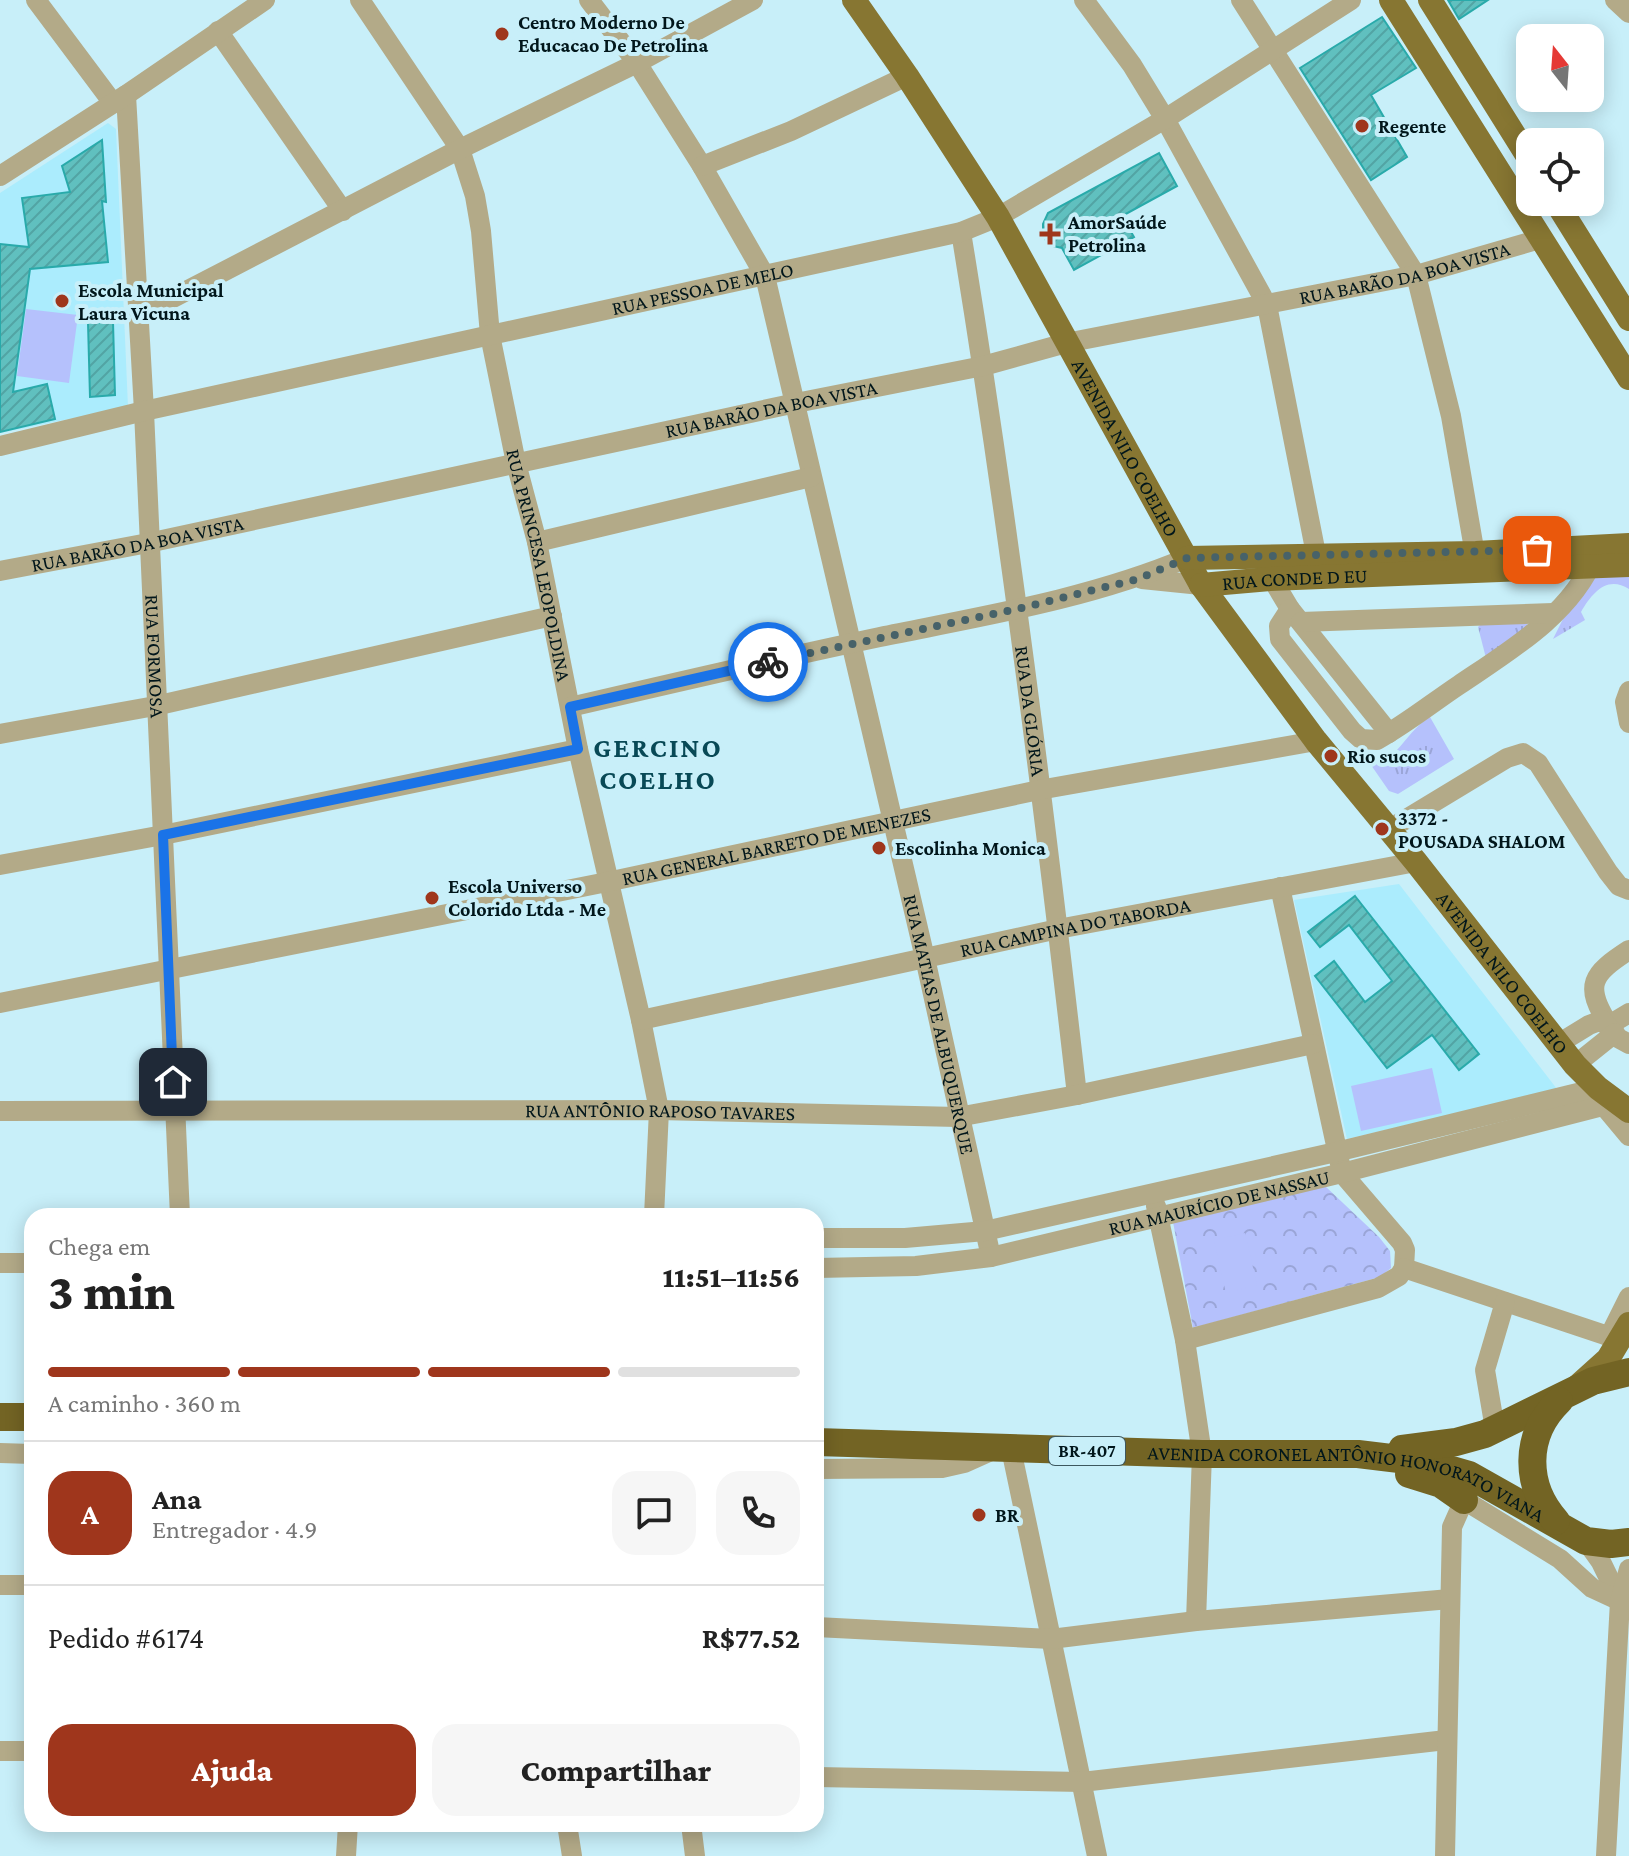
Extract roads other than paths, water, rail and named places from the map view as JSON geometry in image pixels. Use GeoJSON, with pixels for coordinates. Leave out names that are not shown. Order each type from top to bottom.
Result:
{"type":"FeatureCollection","features":[{"type":"Feature","properties":{"kind":"highway","name":"BR-407"},"geometry":{"type":"LineString","coordinates":[[1358,1454],[1456,1442],[1495,1429],[1593,1381],[1629,1372]]}},
{"type":"Feature","properties":{"kind":"highway"},"geometry":{"type":"LineString","coordinates":[[1561,1526],[1537,1492],[1532,1459],[1541,1422],[1565,1395]]}},
{"type":"Feature","properties":{"kind":"highway"},"geometry":{"type":"LineString","coordinates":[[0,1417],[24,1417]]}},
{"type":"Feature","properties":{"kind":"highway","name":"AVENIDA CORONEL ANTÔNIO HONORATO VIANA"},"geometry":{"type":"LineString","coordinates":[[824,1442],[1202,1454],[1358,1454],[1432,1463],[1482,1481],[1586,1541],[1611,1544],[1629,1542]]}},
{"type":"Feature","properties":{"kind":"highway"},"geometry":{"type":"LineString","coordinates":[[1322,1456],[1404,1472],[1441,1484],[1464,1500]]}},
{"type":"Feature","properties":{"kind":"main road","name":"AVENIDA NILO COELHO"},"geometry":{"type":"LineString","coordinates":[[854,0],[998,217],[1201,585],[1316,741],[1416,862],[1558,1044],[1575,1065],[1616,1101]]}},
{"type":"Feature","properties":{"kind":"main road"},"geometry":{"type":"LineString","coordinates":[[1391,0],[1629,378]]}},
{"type":"Feature","properties":{"kind":"main road"},"geometry":{"type":"LineString","coordinates":[[1430,0],[1516,137]]}},
{"type":"Feature","properties":{"kind":"main road"},"geometry":{"type":"LineString","coordinates":[[1466,117],[1474,119],[1488,114],[1491,97]]}},
{"type":"Feature","properties":{"kind":"main road"},"geometry":{"type":"LineString","coordinates":[[1565,216],[1629,319]]}},
{"type":"Feature","properties":{"kind":"main road","name":"RUA CONDE D EU"},"geometry":{"type":"LineString","coordinates":[[1201,585],[1477,562],[1594,557],[1629,546]]}},
{"type":"Feature","properties":{"kind":"main road","name":"RUA CONDE D EU"},"geometry":{"type":"LineString","coordinates":[[1187,558],[1316,554],[1477,562]]}},
{"type":"Feature","properties":{"kind":"main road","name":"RUA CONDE D EU"},"geometry":{"type":"LineString","coordinates":[[1594,557],[1629,565]]}},
{"type":"Feature","properties":{"kind":"main road"},"geometry":{"type":"LineString","coordinates":[[1565,1395],[1593,1374],[1620,1334]]}},
{"type":"Feature","properties":{"kind":"street"},"geometry":{"type":"LineString","coordinates":[[36,0],[120,99]]}},
{"type":"Feature","properties":{"kind":"street"},"geometry":{"type":"LineString","coordinates":[[0,176],[265,0]]}},
{"type":"Feature","properties":{"kind":"street","name":"RUA PRINCESA LEOPOLDINA"},"geometry":{"type":"LineString","coordinates":[[360,0],[460,149],[475,196],[490,335],[659,1110],[654,1208]]}},
{"type":"Feature","properties":{"kind":"street","name":"RUA MATIAS DE ALBUQUERQUE"},"geometry":{"type":"LineString","coordinates":[[589,0],[637,63],[702,166],[765,276],[925,958],[991,1257]]}},
{"type":"Feature","properties":{"kind":"street"},"geometry":{"type":"LineString","coordinates":[[138,316],[460,149],[637,63],[753,0]]}},
{"type":"Feature","properties":{"kind":"street"},"geometry":{"type":"LineString","coordinates":[[1084,0],[1132,65],[1165,119],[1267,305],[1316,554]]}},
{"type":"Feature","properties":{"kind":"street"},"geometry":{"type":"LineString","coordinates":[[1241,0],[1416,275],[1451,416],[1477,562]]}},
{"type":"Feature","properties":{"kind":"street","name":"RUA PESSOA DE MELO"},"geometry":{"type":"LineString","coordinates":[[0,446],[144,411],[961,232],[998,217],[1165,119],[1351,0]]}},
{"type":"Feature","properties":{"kind":"street"},"geometry":{"type":"LineString","coordinates":[[1615,0],[1629,13]]}},
{"type":"Feature","properties":{"kind":"street"},"geometry":{"type":"LineString","coordinates":[[218,31],[343,211]]}},
{"type":"Feature","properties":{"kind":"street"},"geometry":{"type":"LineString","coordinates":[[702,166],[791,131],[907,76]]}},
{"type":"Feature","properties":{"kind":"street","name":"RUA FORMOSA"},"geometry":{"type":"LineString","coordinates":[[120,99],[144,411],[180,1208]]}},
{"type":"Feature","properties":{"kind":"street","name":"RUA DA GLÓRIA"},"geometry":{"type":"LineString","coordinates":[[961,232],[1017,609],[1077,1095]]}},
{"type":"Feature","properties":{"kind":"street","name":"RUA BARÃO DA BOA VISTA"},"geometry":{"type":"LineString","coordinates":[[0,571],[148,543],[796,403],[983,366],[1066,343],[1416,275],[1540,239]]}},
{"type":"Feature","properties":{"kind":"street"},"geometry":{"type":"LineString","coordinates":[[537,542],[811,477]]}},
{"type":"Feature","properties":{"kind":"street"},"geometry":{"type":"LineString","coordinates":[[1260,557],[1270,579],[1296,615],[1389,733]]}},
{"type":"Feature","properties":{"kind":"street"},"geometry":{"type":"LineString","coordinates":[[1553,613],[1296,615],[1279,626],[1280,639],[1352,731],[1369,741],[1389,733],[1525,640],[1553,613],[1594,557]]}},
{"type":"Feature","properties":{"kind":"street"},"geometry":{"type":"LineString","coordinates":[[570,707],[850,643],[1017,609],[1138,579],[1187,558]]}},
{"type":"Feature","properties":{"kind":"street"},"geometry":{"type":"LineString","coordinates":[[1138,579],[1201,585]]}},
{"type":"Feature","properties":{"kind":"street"},"geometry":{"type":"LineString","coordinates":[[0,734],[155,706],[552,616]]}},
{"type":"Feature","properties":{"kind":"street"},"geometry":{"type":"LineString","coordinates":[[1629,691],[1625,702],[1629,723]]}},
{"type":"Feature","properties":{"kind":"street","name":"RUA GENERAL BARRETO DE MENEZES"},"geometry":{"type":"LineString","coordinates":[[0,1003],[607,882],[1039,790],[1316,741]]}},
{"type":"Feature","properties":{"kind":"street"},"geometry":{"type":"LineString","coordinates":[[0,865],[163,835],[578,749]]}},
{"type":"Feature","properties":{"kind":"street"},"geometry":{"type":"LineString","coordinates":[[1388,830],[1507,758],[1523,753],[1538,763],[1608,872],[1619,886],[1629,890]]}},
{"type":"Feature","properties":{"kind":"street","name":"RUA CAMPINA DO TABORDA"},"geometry":{"type":"LineString","coordinates":[[641,1020],[1058,929],[1416,862]]}},
{"type":"Feature","properties":{"kind":"street"},"geometry":{"type":"LineString","coordinates":[[1185,1340],[1378,1288],[1399,1276],[1404,1268],[1405,1250],[1402,1243],[1342,1173],[1280,887]]}},
{"type":"Feature","properties":{"kind":"street"},"geometry":{"type":"LineString","coordinates":[[1618,1034],[1596,1003],[1595,984],[1604,967],[1629,950]]}},
{"type":"Feature","properties":{"kind":"street"},"geometry":{"type":"LineString","coordinates":[[1575,1065],[1618,1034],[1629,1013]]}},
{"type":"Feature","properties":{"kind":"street"},"geometry":{"type":"LineString","coordinates":[[1558,1044],[1602,1020],[1618,1034]]}},
{"type":"Feature","properties":{"kind":"street","name":"RUA ANTÔNIO RAPOSO TAVARES"},"geometry":{"type":"LineString","coordinates":[[0,1111],[659,1110],[958,1117],[1077,1095],[1313,1044]]}},
{"type":"Feature","properties":{"kind":"street"},"geometry":{"type":"LineString","coordinates":[[1616,1101],[1629,1136]]}},
{"type":"Feature","properties":{"kind":"street","name":"RUA MAURÍCIO DE NASSAU"},"geometry":{"type":"LineString","coordinates":[[824,1238],[905,1238],[985,1231],[1336,1152],[1616,1101]]}},
{"type":"Feature","properties":{"kind":"street","name":"RUA MAURÍCIO DE NASSAU"},"geometry":{"type":"LineString","coordinates":[[824,1268],[916,1266],[991,1257],[1342,1173],[1616,1101]]}},
{"type":"Feature","properties":{"kind":"street"},"geometry":{"type":"LineString","coordinates":[[1153,1193],[1185,1340],[1202,1454],[1196,1621]]}},
{"type":"Feature","properties":{"kind":"street"},"geometry":{"type":"LineString","coordinates":[[0,1263],[24,1263]]}},
{"type":"Feature","properties":{"kind":"street"},"geometry":{"type":"LineString","coordinates":[[1404,1268],[1505,1302],[1620,1334],[1629,1297]]}},
{"type":"Feature","properties":{"kind":"street"},"geometry":{"type":"LineString","coordinates":[[1495,1429],[1485,1370],[1505,1302]]}},
{"type":"Feature","properties":{"kind":"street"},"geometry":{"type":"LineString","coordinates":[[824,1469],[942,1468],[1004,1448],[1051,1639],[1097,1856]]}},
{"type":"Feature","properties":{"kind":"street"},"geometry":{"type":"LineString","coordinates":[[0,1453],[24,1454]]}},
{"type":"Feature","properties":{"kind":"street"},"geometry":{"type":"LineString","coordinates":[[1445,1856],[1452,1527],[1464,1500],[1560,1559],[1592,1588],[1624,1600]]}},
{"type":"Feature","properties":{"kind":"street"},"geometry":{"type":"LineString","coordinates":[[1586,1541],[1624,1600]]}},
{"type":"Feature","properties":{"kind":"street"},"geometry":{"type":"LineString","coordinates":[[1606,1856],[1624,1600],[1629,1569]]}},
{"type":"Feature","properties":{"kind":"street"},"geometry":{"type":"LineString","coordinates":[[0,1585],[24,1585]]}},
{"type":"Feature","properties":{"kind":"street"},"geometry":{"type":"LineString","coordinates":[[824,1627],[1051,1639],[1196,1621],[1450,1599]]}},
{"type":"Feature","properties":{"kind":"street"},"geometry":{"type":"LineString","coordinates":[[824,1777],[1082,1782],[1446,1740]]}},
{"type":"Feature","properties":{"kind":"street"},"geometry":{"type":"LineString","coordinates":[[0,1751],[24,1751]]}},
{"type":"Feature","properties":{"kind":"street"},"geometry":{"type":"LineString","coordinates":[[346,1856],[348,1832]]}},
{"type":"Feature","properties":{"kind":"street"},"geometry":{"type":"LineString","coordinates":[[568,1832],[572,1856]]}},
{"type":"Feature","properties":{"kind":"street"},"geometry":{"type":"LineString","coordinates":[[692,1832],[695,1856]]}},
{"type":"Feature","properties":{"kind":"place","name":"Centro Moderno De Educacao De Petrolina"},"geometry":{"type":"Point","coordinates":[502,34]}},
{"type":"Feature","properties":{"kind":"place","name":"Regente"},"geometry":{"type":"Point","coordinates":[1362,126]}},
{"type":"Feature","properties":{"kind":"place","name":"AmorSaúde Petrolina"},"geometry":{"type":"Point","coordinates":[1050,234]}},
{"type":"Feature","properties":{"kind":"place","name":"Escola Municipal Laura Vicuna"},"geometry":{"type":"Point","coordinates":[62,301]}},
{"type":"Feature","properties":{"kind":"place","name":"Rio sucos"},"geometry":{"type":"Point","coordinates":[1331,756]}},
{"type":"Feature","properties":{"kind":"place","name":"3372 - POUSADA SHALOM"},"geometry":{"type":"Point","coordinates":[1382,829]}},
{"type":"Feature","properties":{"kind":"place","name":"Escolinha Monica"},"geometry":{"type":"Point","coordinates":[879,848]}},
{"type":"Feature","properties":{"kind":"place","name":"Escola Universo Colorido Ltda - Me"},"geometry":{"type":"Point","coordinates":[432,898]}},
{"type":"Feature","properties":{"kind":"place","name":"BR"},"geometry":{"type":"Point","coordinates":[979,1515]}},
{"type":"Feature","properties":{"kind":"district","name":"GERCINO COELHO"},"geometry":{"type":"Point","coordinates":[658,763]}}]}
